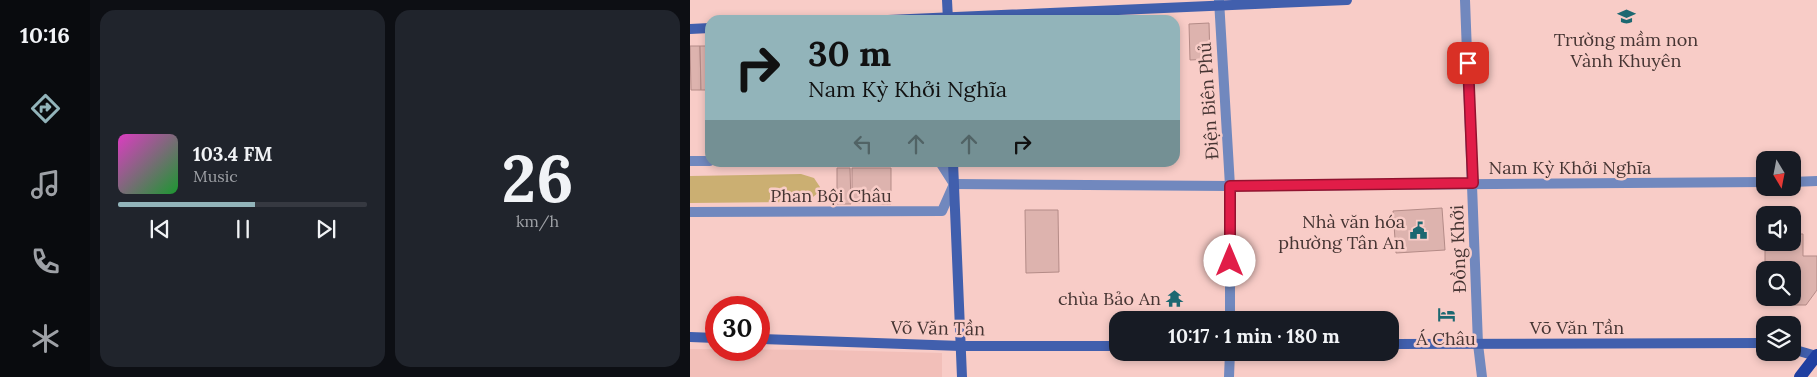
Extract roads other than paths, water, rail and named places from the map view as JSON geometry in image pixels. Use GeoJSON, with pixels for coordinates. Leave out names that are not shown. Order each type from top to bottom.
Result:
{"type":"FeatureCollection","features":[{"type":"Feature","properties":{"kind":"main road"},"geometry":{"type":"LineString","coordinates":[[1800,377],[1817,355]]}},
{"type":"Feature","properties":{"kind":"street"},"geometry":{"type":"LineString","coordinates":[[947,0],[948,15]]}},
{"type":"Feature","properties":{"kind":"street"},"geometry":{"type":"LineString","coordinates":[[1016,15],[1219,3],[1347,0]]}},
{"type":"Feature","properties":{"kind":"street","name":"Đồng Khởi"},"geometry":{"type":"LineString","coordinates":[[1465,0],[1478,344],[1482,377]]}},
{"type":"Feature","properties":{"kind":"street","name":"Điện Biên Phủ"},"geometry":{"type":"LineString","coordinates":[[1219,3],[1230,186],[1230,311]]}},
{"type":"Feature","properties":{"kind":"street"},"geometry":{"type":"LineString","coordinates":[[690,28],[705,28]]}},
{"type":"Feature","properties":{"kind":"street"},"geometry":{"type":"LineString","coordinates":[[690,161],[705,161]]}},
{"type":"Feature","properties":{"kind":"street"},"geometry":{"type":"LineString","coordinates":[[943,167],[954,184]]}},
{"type":"Feature","properties":{"kind":"street"},"geometry":{"type":"LineString","coordinates":[[953,167],[962,377]]}},
{"type":"Feature","properties":{"kind":"street","name":"Nam Kỳ Khởi Nghĩa"},"geometry":{"type":"LineString","coordinates":[[954,184],[1230,186],[1756,182]]}},
{"type":"Feature","properties":{"kind":"street"},"geometry":{"type":"LineString","coordinates":[[1801,182],[1817,182]]}},
{"type":"Feature","properties":{"kind":"street","name":"Phan Bội Châu"},"geometry":{"type":"LineString","coordinates":[[690,212],[942,211],[954,184]]}},
{"type":"Feature","properties":{"kind":"street"},"geometry":{"type":"LineString","coordinates":[[690,337],[705,338]]}},
{"type":"Feature","properties":{"kind":"street","name":"Võ Văn Tần"},"geometry":{"type":"LineString","coordinates":[[770,339],[961,346],[1109,346]]}},
{"type":"Feature","properties":{"kind":"street","name":"Võ Văn Tần"},"geometry":{"type":"LineString","coordinates":[[1399,344],[1756,342]]}},
{"type":"Feature","properties":{"kind":"street"},"geometry":{"type":"LineString","coordinates":[[1801,352],[1817,355]]}},
{"type":"Feature","properties":{"kind":"street"},"geometry":{"type":"LineString","coordinates":[[1229,377],[1230,361]]}},
{"type":"Feature","properties":{"kind":"place","name":"Trường mầm non Vành Khuyên"},"geometry":{"type":"Point","coordinates":[1626,16]}},
{"type":"Feature","properties":{"kind":"place","name":"Nhà văn hóa phường Tân An"},"geometry":{"type":"Point","coordinates":[1419,231]}},
{"type":"Feature","properties":{"kind":"place","name":"chùa Bảo An"},"geometry":{"type":"Point","coordinates":[1175,298]}},
{"type":"Feature","properties":{"kind":"place","name":"Á Châu"},"geometry":{"type":"Point","coordinates":[1446,315]}}]}
